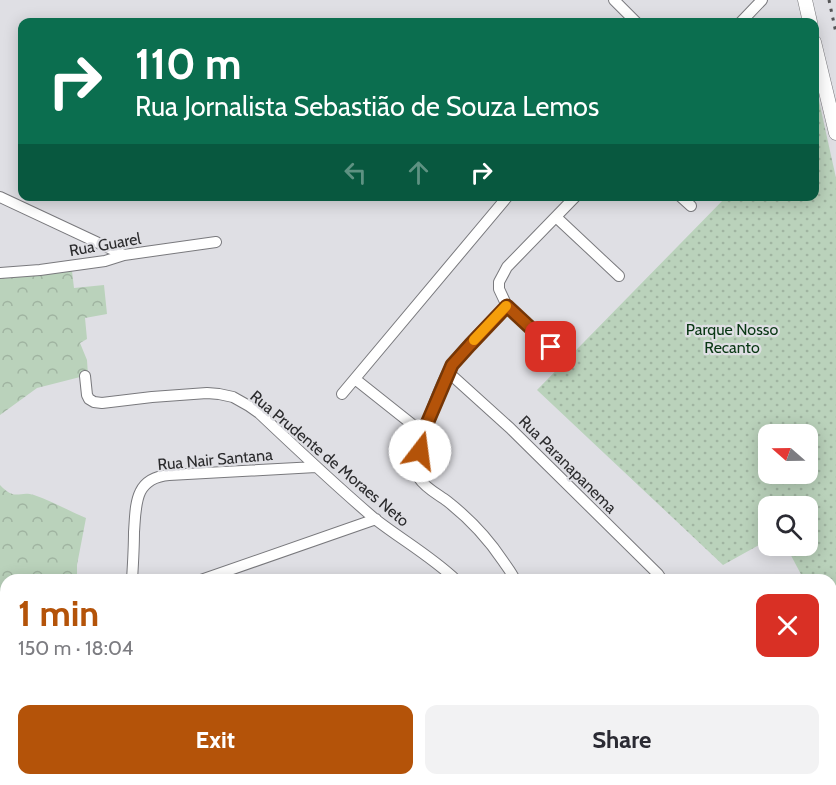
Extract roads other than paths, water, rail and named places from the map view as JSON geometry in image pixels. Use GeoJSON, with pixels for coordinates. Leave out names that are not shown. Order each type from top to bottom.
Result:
{"type":"FeatureCollection","features":[{"type":"Feature","properties":{"kind":"main road"},"geometry":{"type":"LineString","coordinates":[[805,0],[809,18]]}},
{"type":"Feature","properties":{"kind":"main road"},"geometry":{"type":"LineString","coordinates":[[819,63],[836,133]]}},
{"type":"Feature","properties":{"kind":"street"},"geometry":{"type":"LineString","coordinates":[[614,0],[632,18]]}},
{"type":"Feature","properties":{"kind":"street"},"geometry":{"type":"LineString","coordinates":[[744,18],[757,2]]}},
{"type":"Feature","properties":{"kind":"street"},"geometry":{"type":"LineString","coordinates":[[0,197],[124,255]]}},
{"type":"Feature","properties":{"kind":"street"},"geometry":{"type":"LineString","coordinates":[[342,394],[504,201]]}},
{"type":"Feature","properties":{"kind":"street"},"geometry":{"type":"LineString","coordinates":[[551,347],[507,306],[499,289],[499,282],[507,267],[571,201]]}},
{"type":"Feature","properties":{"kind":"street"},"geometry":{"type":"LineString","coordinates":[[686,201],[691,206]]}},
{"type":"Feature","properties":{"kind":"street"},"geometry":{"type":"LineString","coordinates":[[556,217],[619,276]]}},
{"type":"Feature","properties":{"kind":"street","name":"Rua Guarel"},"geometry":{"type":"LineString","coordinates":[[0,273],[105,261],[124,255],[216,242]]}},
{"type":"Feature","properties":{"kind":"street"},"geometry":{"type":"LineString","coordinates":[[507,306],[455,361],[448,372],[423,433],[417,468],[419,478],[423,483],[459,511],[484,535],[510,574]]}},
{"type":"Feature","properties":{"kind":"street","name":"Rua Paranapanema"},"geometry":{"type":"LineString","coordinates":[[448,372],[510,428],[658,574]]}},
{"type":"Feature","properties":{"kind":"street","name":"Rua Prudente de Moraes Neto"},"geometry":{"type":"LineString","coordinates":[[85,376],[87,394],[93,402],[207,393],[232,397],[249,406],[376,519],[450,574]]}},
{"type":"Feature","properties":{"kind":"street"},"geometry":{"type":"LineString","coordinates":[[355,380],[423,433]]}},
{"type":"Feature","properties":{"kind":"street","name":"Rua Nair Santana"},"geometry":{"type":"LineString","coordinates":[[132,574],[136,505],[140,491],[155,477],[316,467]]}},
{"type":"Feature","properties":{"kind":"street"},"geometry":{"type":"LineString","coordinates":[[218,574],[376,519]]}},
{"type":"Feature","properties":{"kind":"railway"},"geometry":{"type":"LineString","coordinates":[[829,0],[836,33]]}},
{"type":"Feature","properties":{"kind":"park label","name":"Parque Nosso Recanto"},"geometry":{"type":"Point","coordinates":[732,338]}}]}
